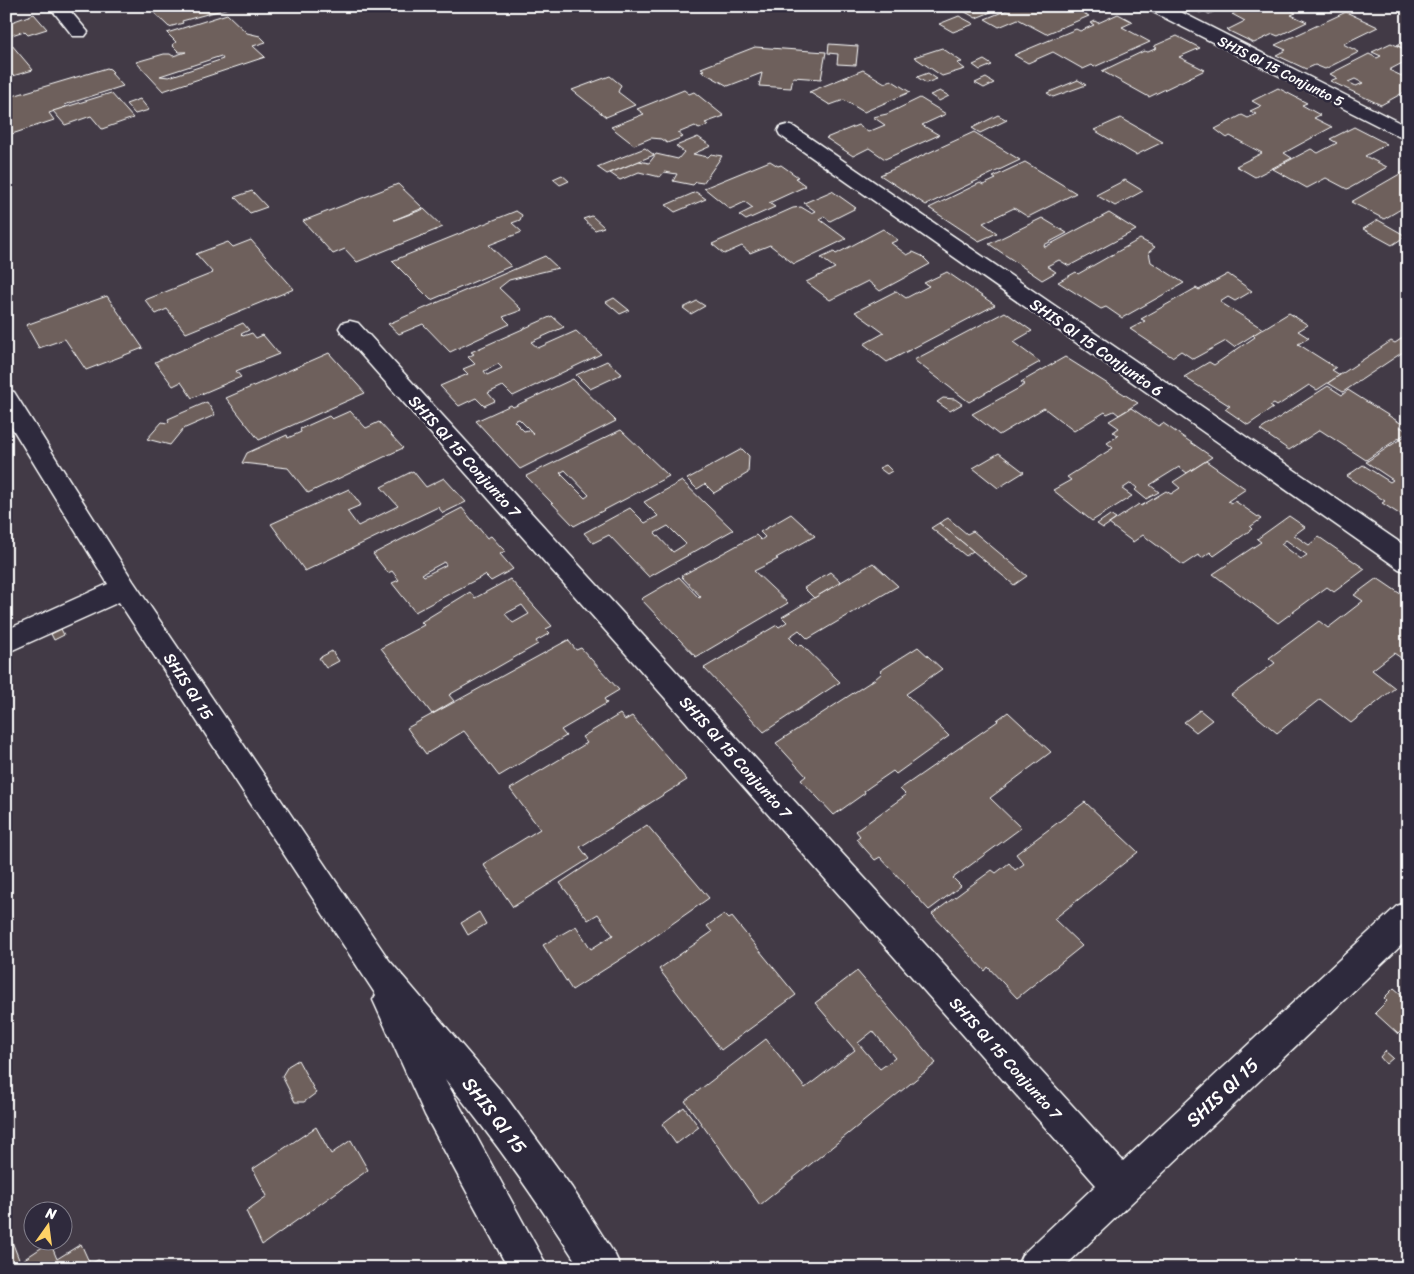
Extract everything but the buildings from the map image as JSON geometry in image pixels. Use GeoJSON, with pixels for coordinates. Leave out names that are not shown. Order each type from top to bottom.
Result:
{"type":"FeatureCollection","features":[{"type":"Feature","properties":{"kind":"street"},"geometry":{"type":"LineString","coordinates":[[57,6],[79,32]]}},
{"type":"Feature","properties":{"kind":"street","name":"SHIS QI 15 Conjunto 5"},"geometry":{"type":"LineString","coordinates":[[1155,6],[1408,135]]}},
{"type":"Feature","properties":{"kind":"street","name":"SHIS QI 15 Conjunto 6"},"geometry":{"type":"LineString","coordinates":[[787,132],[1408,562]]}},
{"type":"Feature","properties":{"kind":"street","name":"SHIS QI 15 Conjunto 7"},"geometry":{"type":"LineString","coordinates":[[350,328],[1122,1187]]}},
{"type":"Feature","properties":{"kind":"street","name":"SHIS QI 15"},"geometry":{"type":"LineString","coordinates":[[6,398],[124,588],[377,971],[493,1110],[559,1201],[602,1268]]}},
{"type":"Feature","properties":{"kind":"street"},"geometry":{"type":"LineString","coordinates":[[6,642],[124,588]]}},
{"type":"Feature","properties":{"kind":"street","name":"SHIS QI 15"},"geometry":{"type":"LineString","coordinates":[[1035,1268],[1408,917]]}},
{"type":"Feature","properties":{"kind":"street","name":"SHIS QI 15"},"geometry":{"type":"LineString","coordinates":[[377,971],[428,1084],[480,1186],[529,1268]]}}]}
